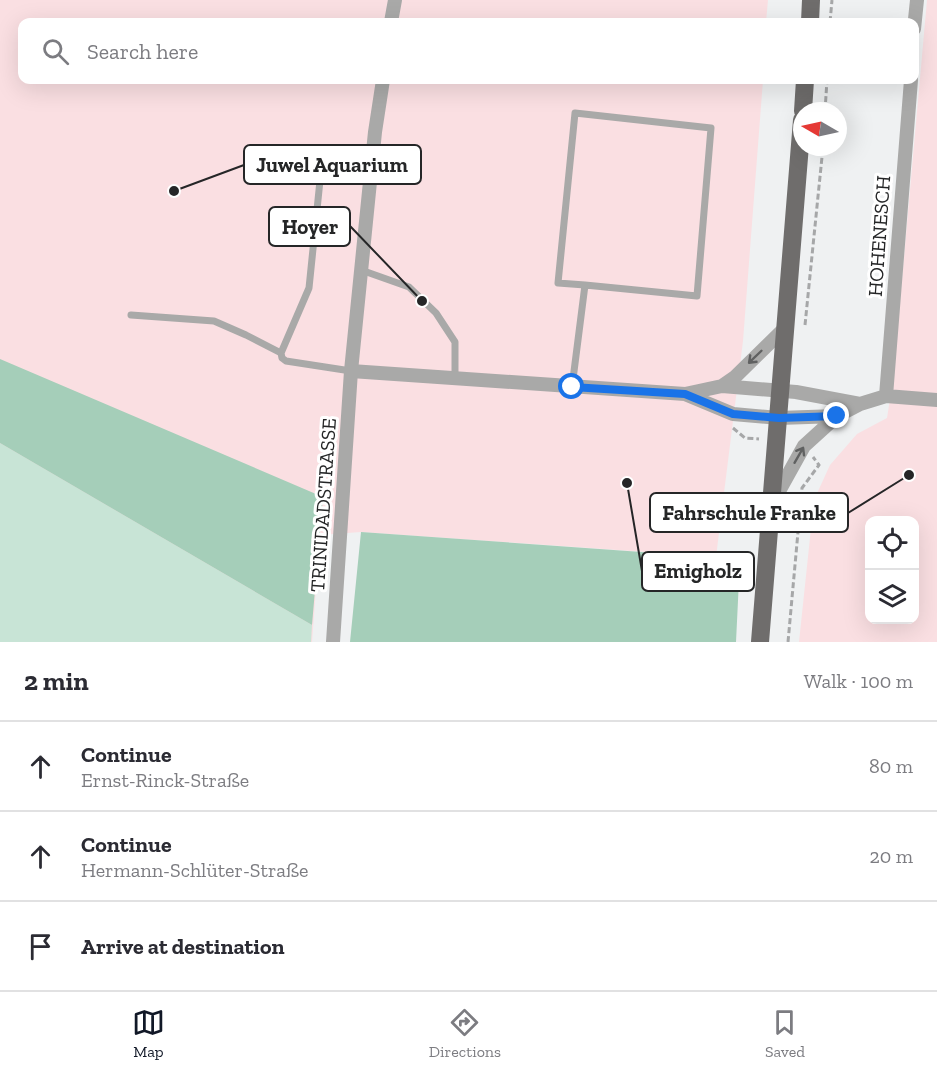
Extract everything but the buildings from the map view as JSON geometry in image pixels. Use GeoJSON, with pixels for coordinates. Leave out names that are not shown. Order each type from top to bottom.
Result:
{"type":"FeatureCollection","features":[{"type":"Feature","properties":{"kind":"main road"},"geometry":{"type":"LineString","coordinates":[[810,18],[811,0]]}},
{"type":"Feature","properties":{"kind":"main road"},"geometry":{"type":"LineString","coordinates":[[804,102],[805,84]]}},
{"type":"Feature","properties":{"kind":"main road"},"geometry":{"type":"LineString","coordinates":[[760,642],[799,156]]}},
{"type":"Feature","properties":{"kind":"street"},"geometry":{"type":"LineString","coordinates":[[392,18],[395,0]]}},
{"type":"Feature","properties":{"kind":"street"},"geometry":{"type":"LineString","coordinates":[[916,18],[917,0]]}},
{"type":"Feature","properties":{"kind":"street","name":"TRINIDADSTRASSE"},"geometry":{"type":"LineString","coordinates":[[333,642],[351,371],[375,132],[382,84]]}},
{"type":"Feature","properties":{"kind":"street","name":"HOHENESCH"},"geometry":{"type":"LineString","coordinates":[[886,396],[910,84]]}},
{"type":"Feature","properties":{"kind":"street"},"geometry":{"type":"LineString","coordinates":[[722,386],[735,377],[786,327]]}},
{"type":"Feature","properties":{"kind":"street"},"geometry":{"type":"LineString","coordinates":[[351,371],[685,394],[722,386],[781,390],[860,404]]}},
{"type":"Feature","properties":{"kind":"street"},"geometry":{"type":"LineString","coordinates":[[685,394],[733,414],[779,418],[837,416]]}},
{"type":"Feature","properties":{"kind":"street"},"geometry":{"type":"LineString","coordinates":[[772,502],[804,446],[837,416],[860,404],[886,396],[937,400]]}},
{"type":"Feature","properties":{"kind":"lane"},"geometry":{"type":"LineString","coordinates":[[575,113],[711,128],[697,296],[585,285],[558,283],[575,113]]}},
{"type":"Feature","properties":{"kind":"lane"},"geometry":{"type":"LineString","coordinates":[[323,151],[309,288],[281,353],[282,358],[286,361],[351,371]]}},
{"type":"Feature","properties":{"kind":"lane"},"geometry":{"type":"LineString","coordinates":[[361,270],[410,287],[436,313],[455,342],[455,378]]}},
{"type":"Feature","properties":{"kind":"lane"},"geometry":{"type":"LineString","coordinates":[[572,387],[585,285]]}},
{"type":"Feature","properties":{"kind":"lane"},"geometry":{"type":"LineString","coordinates":[[131,315],[214,321],[281,353]]}},
{"type":"Feature","properties":{"kind":"path"},"geometry":{"type":"LineString","coordinates":[[830,18],[832,0]]}},
{"type":"Feature","properties":{"kind":"path"},"geometry":{"type":"LineString","coordinates":[[826,102],[827,84]]}},
{"type":"Feature","properties":{"kind":"path"},"geometry":{"type":"LineString","coordinates":[[804,333],[822,156]]}},
{"type":"Feature","properties":{"kind":"path"},"geometry":{"type":"LineString","coordinates":[[788,642],[802,488],[819,465],[804,446]]}},
{"type":"Feature","properties":{"kind":"shaded area"},"geometry":{"type":"Polygon","coordinates":[[[0,0],[768,0],[766,18],[18,18],[18,84],[763,84],[743,341],[716,557],[361,532],[320,535],[312,642],[0,642],[0,0]]]}},
{"type":"Feature","properties":{"kind":"shaded area"},"geometry":{"type":"Polygon","coordinates":[[[927,0],[937,0],[937,642],[799,642],[814,500],[830,465],[857,434],[887,418],[893,380],[927,0]]]}},
{"type":"Feature","properties":{"kind":"green space"},"geometry":{"type":"Polygon","coordinates":[[[0,359],[323,497],[312,625],[0,443],[0,359]]]}},
{"type":"Feature","properties":{"kind":"green space"},"geometry":{"type":"Polygon","coordinates":[[[0,443],[312,625],[311,642],[0,642],[0,443]]]}},
{"type":"Feature","properties":{"kind":"green space"},"geometry":{"type":"Polygon","coordinates":[[[361,532],[740,559],[736,642],[350,642],[361,532]]]}},
{"type":"Feature","properties":{"kind":"place","name":"Juwel Aquarium"},"geometry":{"type":"Point","coordinates":[174,191]}},
{"type":"Feature","properties":{"kind":"place","name":"Hoyer"},"geometry":{"type":"Point","coordinates":[422,301]}},
{"type":"Feature","properties":{"kind":"place","name":"Fahrschule Franke"},"geometry":{"type":"Point","coordinates":[909,475]}},
{"type":"Feature","properties":{"kind":"place","name":"Emigholz"},"geometry":{"type":"Point","coordinates":[627,483]}},
{"type":"Feature","properties":{"kind":"route"},"geometry":{"type":"LineString","coordinates":[[572,387],[685,394],[733,414],[779,418],[837,416]]}}]}
